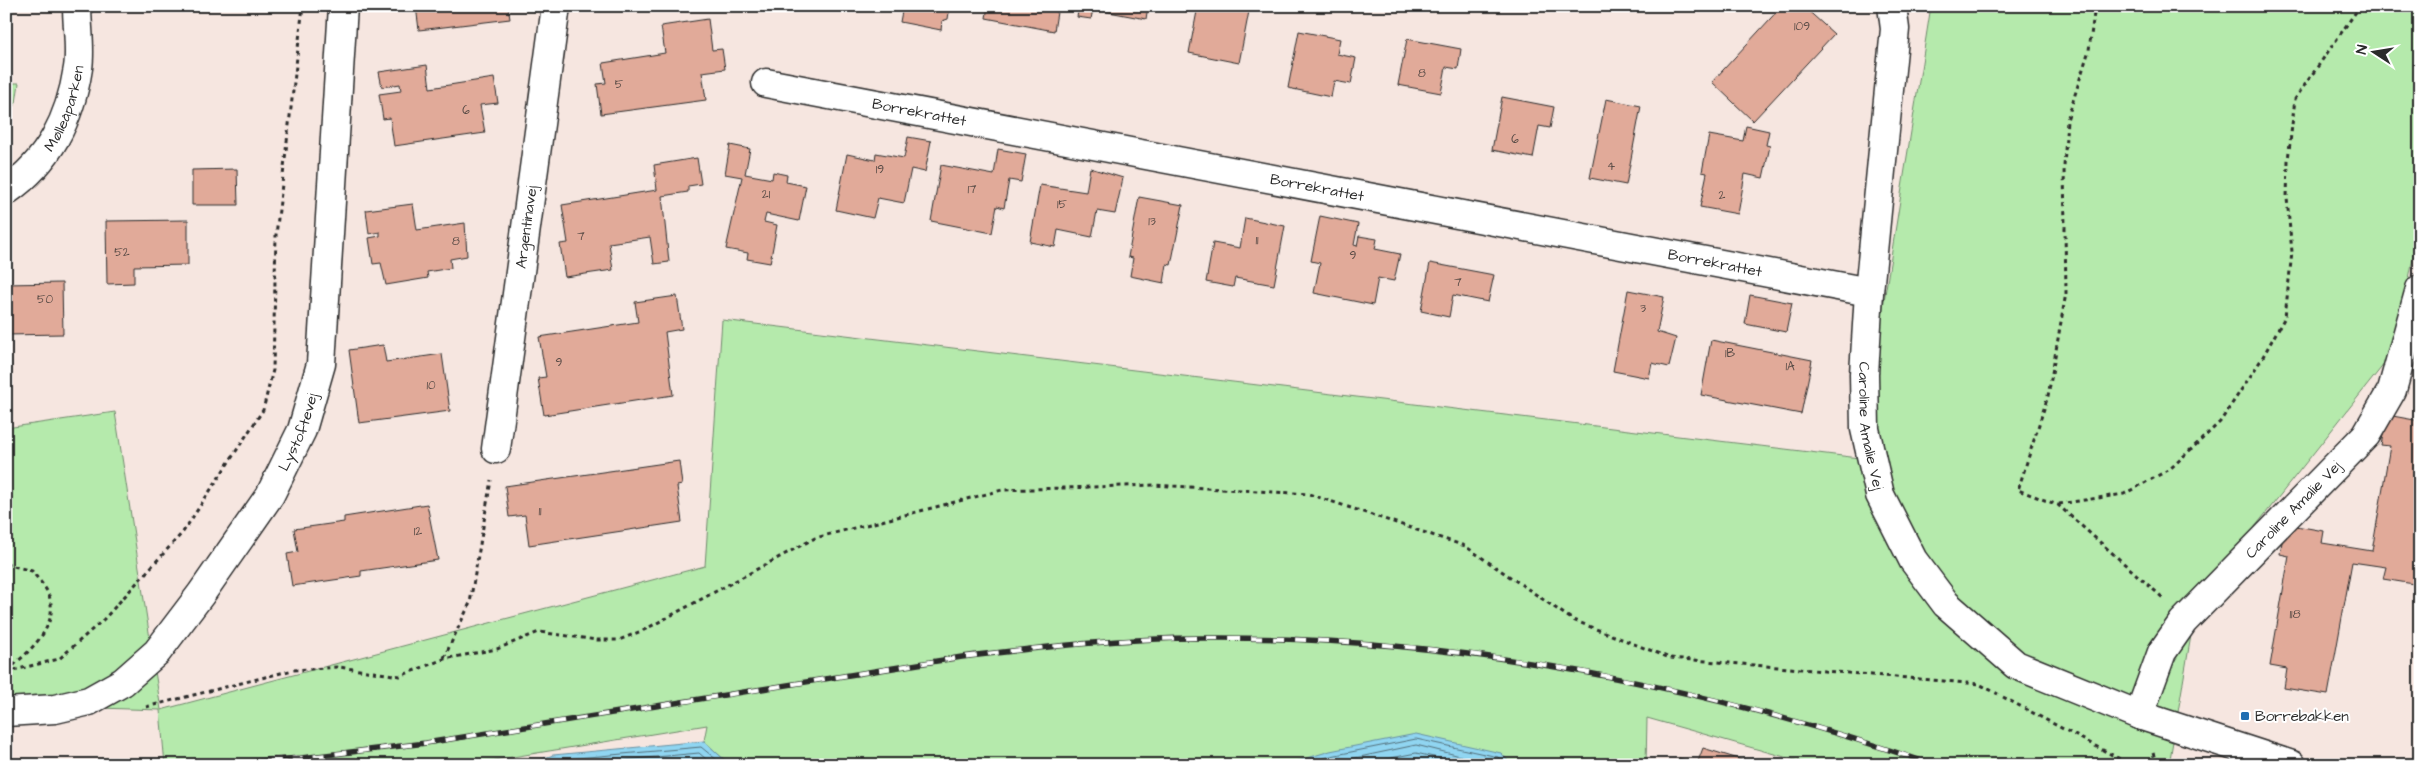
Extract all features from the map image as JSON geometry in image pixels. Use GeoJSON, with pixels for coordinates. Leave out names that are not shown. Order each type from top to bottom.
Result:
{"type":"FeatureCollection","features":[{"type":"Feature","properties":{"kind":"street","name":"Mølleåparken"},"geometry":{"type":"LineString","coordinates":[[6,191],[40,162],[65,122],[78,67],[77,6]]}},
{"type":"Feature","properties":{"kind":"street","name":"Lystoftevej"},"geometry":{"type":"LineString","coordinates":[[6,712],[55,709],[89,701],[123,682],[157,652],[202,594],[270,495],[302,430],[321,364],[343,6]]}},
{"type":"Feature","properties":{"kind":"street","name":"Argentinavej"},"geometry":{"type":"LineString","coordinates":[[496,449],[556,6]]}},
{"type":"Feature","properties":{"kind":"street","name":"Caroline Amalie Vej"},"geometry":{"type":"LineString","coordinates":[[1892,6],[1895,29],[1869,292],[1864,374],[1865,429],[1880,495],[1914,560],[1946,604],[2016,665],[2139,715],[2292,765]]}},
{"type":"Feature","properties":{"kind":"street","name":"Borrekrattet"},"geometry":{"type":"LineString","coordinates":[[766,83],[1869,292]]}},
{"type":"Feature","properties":{"kind":"street","name":"Caroline Amalie Vej"},"geometry":{"type":"LineString","coordinates":[[2139,715],[2162,652],[2186,619],[2366,435],[2392,390],[2420,289]]}},
{"type":"Feature","properties":{"kind":"path"},"geometry":{"type":"LineString","coordinates":[[6,672],[59,659],[104,619],[183,532],[263,410],[273,370],[276,235],[303,6]]}},
{"type":"Feature","properties":{"kind":"path"},"geometry":{"type":"LineString","coordinates":[[2095,6],[2089,50],[2067,120],[2064,167],[2066,293],[2048,396],[2018,490],[2058,504],[2186,619]]}},
{"type":"Feature","properties":{"kind":"path"},"geometry":{"type":"LineString","coordinates":[[2058,504],[2124,494],[2170,469],[2220,422],[2261,360],[2285,317],[2292,252],[2287,198],[2288,160],[2295,100],[2360,6]]}},
{"type":"Feature","properties":{"kind":"path"},"geometry":{"type":"LineString","coordinates":[[444,659],[470,603],[496,449]]}},
{"type":"Feature","properties":{"kind":"path"},"geometry":{"type":"LineString","coordinates":[[143,707],[293,670],[338,667],[400,676],[444,659],[497,649],[539,632],[597,640],[619,640],[644,630],[815,538],[1002,490],[1154,485],[1309,494],[1465,546],[1573,620],[1670,658],[1979,684],[2130,765]]}},
{"type":"Feature","properties":{"kind":"path"},"geometry":{"type":"LineString","coordinates":[[6,564],[32,570],[48,594],[51,620],[35,646],[6,672]]}},
{"type":"Feature","properties":{"kind":"green space"},"geometry":{"type":"Polygon","coordinates":[[[1931,6],[2420,6],[2420,220],[2396,349],[2197,600],[2169,765],[1813,765],[1647,718],[1646,765],[730,765],[704,741],[707,725],[464,765],[165,765],[160,710],[6,705],[6,428],[115,412],[161,710],[705,566],[722,320],[1859,458],[1931,6]]]}},
{"type":"Feature","properties":{"kind":"green space"},"geometry":{"type":"Polygon","coordinates":[[[6,83],[19,83],[16,103],[6,114],[6,83]]]}},
{"type":"Feature","properties":{"kind":"water"},"geometry":{"type":"Polygon","coordinates":[[[1416,734],[1501,753],[1512,765],[1285,765],[1330,751],[1416,734]]]}},
{"type":"Feature","properties":{"kind":"water"},"geometry":{"type":"Polygon","coordinates":[[[704,741],[730,765],[526,765],[553,755],[704,741]]]}},
{"type":"Feature","properties":{"kind":"building"},"geometry":{"type":"Polygon","coordinates":[[[416,6],[508,6],[510,19],[419,30],[416,6]]]}},
{"type":"Feature","properties":{"kind":"building"},"geometry":{"type":"Polygon","coordinates":[[[903,6],[950,6],[948,19],[942,21],[941,30],[900,22],[903,6]]]}},
{"type":"Feature","properties":{"kind":"building"},"geometry":{"type":"Polygon","coordinates":[[[988,6],[1058,6],[1054,31],[986,18],[988,6]]]}},
{"type":"Feature","properties":{"kind":"building"},"geometry":{"type":"Polygon","coordinates":[[[1079,6],[1148,6],[1146,19],[1093,9],[1091,19],[1077,17],[1079,6]]]}},
{"type":"Feature","properties":{"kind":"building"},"geometry":{"type":"Polygon","coordinates":[[[1198,6],[1250,6],[1239,63],[1189,53],[1198,6]]]}},
{"type":"Feature","properties":{"kind":"building"},"geometry":{"type":"Polygon","coordinates":[[[1782,6],[1803,6],[1834,34],[1753,121],[1712,82],[1782,6]]]}},
{"type":"Feature","properties":{"kind":"building"},"geometry":{"type":"Polygon","coordinates":[[[708,19],[712,50],[722,49],[725,69],[702,72],[706,100],[601,114],[597,84],[606,83],[603,63],[665,53],[661,26],[708,19]]]}},
{"type":"Feature","properties":{"kind":"building"},"geometry":{"type":"Polygon","coordinates":[[[1299,31],[1340,39],[1337,54],[1356,58],[1351,84],[1334,81],[1331,97],[1288,88],[1299,31]]]}},
{"type":"Feature","properties":{"kind":"building"},"geometry":{"type":"Polygon","coordinates":[[[1407,39],[1461,49],[1458,69],[1446,67],[1441,93],[1398,85],[1407,39]]]}},
{"type":"Feature","properties":{"kind":"building"},"geometry":{"type":"Polygon","coordinates":[[[427,65],[430,88],[494,78],[498,103],[480,105],[485,133],[394,146],[390,118],[383,119],[379,94],[401,91],[400,84],[382,87],[379,72],[427,65]]]}},
{"type":"Feature","properties":{"kind":"building"},"geometry":{"type":"Polygon","coordinates":[[[1502,97],[1554,107],[1550,128],[1539,126],[1533,158],[1492,150],[1502,97]]]}},
{"type":"Feature","properties":{"kind":"building"},"geometry":{"type":"Polygon","coordinates":[[[1606,99],[1641,106],[1626,185],[1590,178],[1606,99]]]}},
{"type":"Feature","properties":{"kind":"building"},"geometry":{"type":"Polygon","coordinates":[[[1746,126],[1769,131],[1766,145],[1770,146],[1763,178],[1745,174],[1738,214],[1700,207],[1707,173],[1702,172],[1709,135],[1743,141],[1746,126]]]}},
{"type":"Feature","properties":{"kind":"building"},"geometry":{"type":"Polygon","coordinates":[[[908,137],[931,141],[925,172],[911,169],[904,203],[878,198],[873,218],[836,210],[847,154],[875,160],[876,153],[904,158],[908,137]]]}},
{"type":"Feature","properties":{"kind":"building"},"geometry":{"type":"Polygon","coordinates":[[[730,145],[750,149],[745,174],[772,179],[773,172],[787,175],[786,182],[806,186],[799,221],[766,214],[764,222],[777,225],[770,263],[747,259],[748,253],[726,249],[742,177],[725,174],[730,145]]]}},
{"type":"Feature","properties":{"kind":"building"},"geometry":{"type":"Polygon","coordinates":[[[998,149],[1026,154],[1021,182],[1009,180],[1004,208],[997,206],[992,233],[931,221],[941,165],[994,175],[998,149]]]}},
{"type":"Feature","properties":{"kind":"building"},"geometry":{"type":"Polygon","coordinates":[[[697,158],[701,184],[688,186],[688,192],[662,196],[669,262],[654,264],[650,237],[609,243],[613,270],[565,277],[560,244],[568,243],[562,205],[657,190],[654,165],[697,158]]]}},
{"type":"Feature","properties":{"kind":"building"},"geometry":{"type":"Polygon","coordinates":[[[1090,168],[1123,178],[1115,214],[1097,211],[1092,237],[1058,230],[1055,247],[1030,242],[1040,185],[1086,192],[1090,168]]]}},
{"type":"Feature","properties":{"kind":"building"},"geometry":{"type":"Polygon","coordinates":[[[237,169],[238,205],[192,205],[192,170],[237,169]]]}},
{"type":"Feature","properties":{"kind":"building"},"geometry":{"type":"Polygon","coordinates":[[[1139,197],[1183,205],[1171,265],[1167,264],[1164,283],[1130,276],[1133,258],[1128,257],[1139,197]]]}},
{"type":"Feature","properties":{"kind":"building"},"geometry":{"type":"Polygon","coordinates":[[[413,204],[417,230],[465,223],[467,256],[450,259],[451,268],[427,272],[428,278],[386,285],[381,263],[373,264],[369,238],[380,236],[380,232],[369,234],[366,210],[413,204]]]}},
{"type":"Feature","properties":{"kind":"building"},"geometry":{"type":"Polygon","coordinates":[[[1320,216],[1358,224],[1354,245],[1357,246],[1359,236],[1377,239],[1375,249],[1400,254],[1394,281],[1378,278],[1373,305],[1314,293],[1320,263],[1311,261],[1320,216]]]}},
{"type":"Feature","properties":{"kind":"building"},"geometry":{"type":"Polygon","coordinates":[[[1245,218],[1285,226],[1274,285],[1235,278],[1233,287],[1206,282],[1213,243],[1240,248],[1245,218]]]}},
{"type":"Feature","properties":{"kind":"building"},"geometry":{"type":"Polygon","coordinates":[[[188,220],[188,265],[134,266],[134,283],[107,284],[106,221],[188,220]]]}},
{"type":"Feature","properties":{"kind":"building"},"geometry":{"type":"Polygon","coordinates":[[[1430,263],[1494,275],[1488,302],[1453,295],[1449,317],[1421,311],[1430,263]]]}},
{"type":"Feature","properties":{"kind":"building"},"geometry":{"type":"Polygon","coordinates":[[[62,283],[63,334],[6,335],[6,284],[62,283]]]}},
{"type":"Feature","properties":{"kind":"building"},"geometry":{"type":"Polygon","coordinates":[[[1628,290],[1664,297],[1657,332],[1676,338],[1669,367],[1652,363],[1649,378],[1613,371],[1628,290]]]}},
{"type":"Feature","properties":{"kind":"building"},"geometry":{"type":"Polygon","coordinates":[[[1750,295],[1792,303],[1786,332],[1745,324],[1750,295]]]}},
{"type":"Feature","properties":{"kind":"building"},"geometry":{"type":"Polygon","coordinates":[[[677,296],[682,329],[665,332],[673,395],[544,415],[538,378],[546,377],[539,337],[638,322],[635,302],[677,296]]]}},
{"type":"Feature","properties":{"kind":"building"},"geometry":{"type":"Polygon","coordinates":[[[1711,340],[1812,360],[1801,414],[1701,395],[1711,340]]]}},
{"type":"Feature","properties":{"kind":"building"},"geometry":{"type":"Polygon","coordinates":[[[383,345],[386,362],[442,354],[450,411],[359,423],[349,350],[383,345]]]}},
{"type":"Feature","properties":{"kind":"building"},"geometry":{"type":"Polygon","coordinates":[[[2387,415],[2420,421],[2420,585],[2383,579],[2386,567],[2352,562],[2328,695],[2284,688],[2287,669],[2270,666],[2289,556],[2280,554],[2285,524],[2324,531],[2322,543],[2372,551],[2390,446],[2381,445],[2387,415]]]}},
{"type":"Feature","properties":{"kind":"building"},"geometry":{"type":"Polygon","coordinates":[[[679,461],[682,485],[677,486],[682,522],[529,545],[525,515],[509,517],[505,486],[679,461]]]}},
{"type":"Feature","properties":{"kind":"building"},"geometry":{"type":"Polygon","coordinates":[[[427,504],[438,560],[361,571],[361,576],[292,586],[287,554],[298,552],[294,529],[344,522],[344,517],[427,504]]]}},
{"type":"Feature","properties":{"kind":"building"},"geometry":{"type":"Polygon","coordinates":[[[1703,748],[1758,765],[1676,765],[1679,758],[1697,764],[1703,748]]]}},
{"type":"Feature","properties":{"kind":"railway"},"geometry":{"type":"LineString","coordinates":[[204,765],[301,758],[426,743],[962,657],[1083,644],[1174,638],[1298,640],[1390,645],[1483,656],[1574,670],[1665,688],[1755,710],[1845,736],[1934,765]]}},
{"type":"Feature","properties":{"kind":"railway"},"geometry":{"type":"LineString","coordinates":[[6,764],[18,765]]}},
{"type":"Feature","properties":{"kind":"place","name":"Borrebakken"},"geometry":{"type":"Point","coordinates":[2245,716]}}]}
